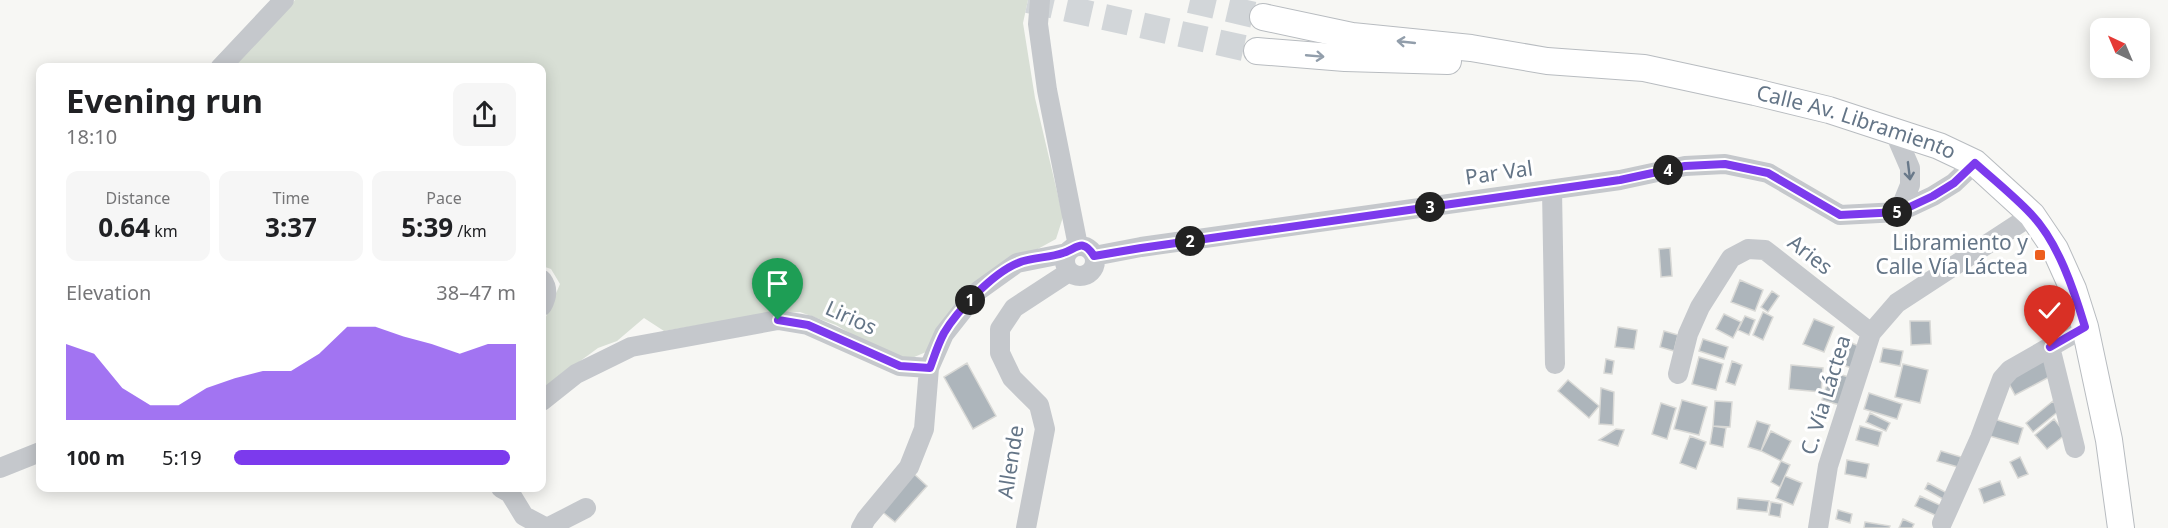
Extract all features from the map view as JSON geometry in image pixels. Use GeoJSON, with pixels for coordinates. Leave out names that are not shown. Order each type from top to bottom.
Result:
{"type":"FeatureCollection","features":[{"type":"Feature","properties":{"kind":"main road","name":"Calle Av. Libramiento"},"geometry":{"type":"LineString","coordinates":[[1263,17],[1352,36],[1471,48],[1547,61]]}},
{"type":"Feature","properties":{"kind":"main road","name":"Calle Av. Libramiento"},"geometry":{"type":"LineString","coordinates":[[1257,51],[1345,58],[1465,62],[1547,61],[1644,68],[1829,110],[1939,146],[1975,163],[2032,215],[2055,249],[2073,289],[2085,327],[2109,440],[2121,528]]}},
{"type":"Feature","properties":{"kind":"street"},"geometry":{"type":"LineString","coordinates":[[225,63],[284,0]]}},
{"type":"Feature","properties":{"kind":"street"},"geometry":{"type":"LineString","coordinates":[[861,528],[909,467],[924,429],[930,368],[944,334],[978,291],[1017,263],[1077,257],[1047,90],[1038,24],[1040,0]]}},
{"type":"Feature","properties":{"kind":"street"},"geometry":{"type":"LineString","coordinates":[[1894,131],[1911,168],[1910,185],[1899,212]]}},
{"type":"Feature","properties":{"kind":"street","name":"Par Val"},"geometry":{"type":"LineString","coordinates":[[1077,257],[1620,180],[1685,166],[1725,164],[1768,173],[1840,215],[1899,212],[1954,183],[1975,163]]}},
{"type":"Feature","properties":{"kind":"street"},"geometry":{"type":"LineString","coordinates":[[1552,190],[1555,364]]}},
{"type":"Feature","properties":{"kind":"street","name":"C. Vía Láctea"},"geometry":{"type":"LineString","coordinates":[[1818,528],[1828,466],[1871,333],[1897,303],[2032,215]]}},
{"type":"Feature","properties":{"kind":"street","name":"Aries"},"geometry":{"type":"LineString","coordinates":[[1678,374],[1688,334],[1700,307],[1731,258],[1748,249],[1765,250],[1871,333]]}},
{"type":"Feature","properties":{"kind":"street","name":"Allende"},"geometry":{"type":"LineString","coordinates":[[1026,528],[1045,429],[1039,405],[1012,378],[1000,353],[1000,329],[1014,308],[1077,257]]}},
{"type":"Feature","properties":{"kind":"street","name":"Lirios"},"geometry":{"type":"LineString","coordinates":[[546,398],[576,374],[631,347],[778,320],[808,325],[900,366],[930,368]]}},
{"type":"Feature","properties":{"kind":"street"},"geometry":{"type":"LineString","coordinates":[[1942,523],[1980,438],[2002,379],[2010,370],[2085,327]]}},
{"type":"Feature","properties":{"kind":"street"},"geometry":{"type":"LineString","coordinates":[[2050,347],[2074,448]]}},
{"type":"Feature","properties":{"kind":"street"},"geometry":{"type":"LineString","coordinates":[[0,468],[36,454]]}},
{"type":"Feature","properties":{"kind":"street"},"geometry":{"type":"LineString","coordinates":[[508,492],[524,516],[547,528],[586,508]]}},
{"type":"Feature","properties":{"kind":"shaded area"},"geometry":{"type":"Polygon","coordinates":[[[295,0],[1028,0],[1023,23],[1035,98],[1063,217],[1056,239],[992,274],[926,352],[905,361],[877,349],[836,325],[800,312],[759,315],[664,331],[644,318],[617,341],[598,348],[546,386],[546,317],[560,284],[551,269],[546,267],[546,63],[234,63],[295,0]]]}},
{"type":"Feature","properties":{"kind":"building"},"geometry":{"type":"Polygon","coordinates":[[[1670,248],[1672,276],[1661,277],[1659,249],[1670,248]]]}},
{"type":"Feature","properties":{"kind":"building"},"geometry":{"type":"Polygon","coordinates":[[[1740,280],[1763,290],[1755,311],[1731,302],[1740,280]]]}},
{"type":"Feature","properties":{"kind":"building"},"geometry":{"type":"Polygon","coordinates":[[[1772,291],[1779,296],[1768,312],[1761,307],[1772,291]]]}},
{"type":"Feature","properties":{"kind":"building"},"geometry":{"type":"Polygon","coordinates":[[[1763,312],[1773,317],[1763,340],[1753,335],[1763,312]]]}},
{"type":"Feature","properties":{"kind":"building"},"geometry":{"type":"Polygon","coordinates":[[[1724,314],[1741,322],[1733,338],[1716,329],[1724,314]]]}},
{"type":"Feature","properties":{"kind":"building"},"geometry":{"type":"Polygon","coordinates":[[[1745,316],[1755,320],[1749,335],[1738,330],[1745,316]]]}},
{"type":"Feature","properties":{"kind":"building"},"geometry":{"type":"Polygon","coordinates":[[[1814,319],[1834,327],[1824,352],[1803,344],[1814,319]]]}},
{"type":"Feature","properties":{"kind":"building"},"geometry":{"type":"Polygon","coordinates":[[[1910,321],[1930,321],[1931,344],[1911,345],[1910,321]]]}},
{"type":"Feature","properties":{"kind":"building"},"geometry":{"type":"Polygon","coordinates":[[[1618,327],[1637,330],[1634,349],[1615,347],[1618,327]]]}},
{"type":"Feature","properties":{"kind":"building"},"geometry":{"type":"Polygon","coordinates":[[[1664,331],[1678,335],[1674,351],[1660,347],[1664,331]]]}},
{"type":"Feature","properties":{"kind":"building"},"geometry":{"type":"Polygon","coordinates":[[[1703,339],[1728,347],[1724,359],[1699,351],[1703,339]]]}},
{"type":"Feature","properties":{"kind":"building"},"geometry":{"type":"Polygon","coordinates":[[[1841,339],[1859,346],[1851,368],[1833,361],[1841,339]]]}},
{"type":"Feature","properties":{"kind":"building"},"geometry":{"type":"Polygon","coordinates":[[[1883,348],[1903,351],[1900,366],[1880,362],[1883,348]]]}},
{"type":"Feature","properties":{"kind":"building"},"geometry":{"type":"Polygon","coordinates":[[[1699,357],[1723,364],[1716,390],[1692,384],[1699,357]]]}},
{"type":"Feature","properties":{"kind":"building"},"geometry":{"type":"Polygon","coordinates":[[[1606,359],[1614,361],[1612,374],[1604,373],[1606,359]]]}},
{"type":"Feature","properties":{"kind":"building"},"geometry":{"type":"Polygon","coordinates":[[[2045,360],[2053,375],[2015,395],[2007,380],[2045,360]]]}},
{"type":"Feature","properties":{"kind":"building"},"geometry":{"type":"Polygon","coordinates":[[[1732,361],[1742,365],[1735,385],[1726,382],[1732,361]]]}},
{"type":"Feature","properties":{"kind":"building"},"geometry":{"type":"Polygon","coordinates":[[[967,363],[996,416],[973,429],[944,377],[967,363]]]}},
{"type":"Feature","properties":{"kind":"building"},"geometry":{"type":"Polygon","coordinates":[[[1903,364],[1928,370],[1920,403],[1895,397],[1903,364]]]}},
{"type":"Feature","properties":{"kind":"building"},"geometry":{"type":"Polygon","coordinates":[[[1791,365],[1823,368],[1821,392],[1789,389],[1791,365]]]}},
{"type":"Feature","properties":{"kind":"building"},"geometry":{"type":"Polygon","coordinates":[[[1831,372],[1849,377],[1840,405],[1822,400],[1831,372]]]}},
{"type":"Feature","properties":{"kind":"building"},"geometry":{"type":"Polygon","coordinates":[[[1568,380],[1599,406],[1589,418],[1558,391],[1568,380]]]}},
{"type":"Feature","properties":{"kind":"building"},"geometry":{"type":"Polygon","coordinates":[[[1601,388],[1614,392],[1613,425],[1599,424],[1601,388]]]}},
{"type":"Feature","properties":{"kind":"building"},"geometry":{"type":"Polygon","coordinates":[[[1869,393],[1902,404],[1897,419],[1864,409],[1869,393]]]}},
{"type":"Feature","properties":{"kind":"building"},"geometry":{"type":"Polygon","coordinates":[[[1682,400],[1707,407],[1699,435],[1674,429],[1682,400]]]}},
{"type":"Feature","properties":{"kind":"building"},"geometry":{"type":"Polygon","coordinates":[[[1715,401],[1732,402],[1730,427],[1713,426],[1715,401]]]}},
{"type":"Feature","properties":{"kind":"building"},"geometry":{"type":"Polygon","coordinates":[[[2053,401],[2060,410],[2033,432],[2026,423],[2053,401]]]}},
{"type":"Feature","properties":{"kind":"building"},"geometry":{"type":"Polygon","coordinates":[[[1661,403],[1676,408],[1667,439],[1652,434],[1661,403]]]}},
{"type":"Feature","properties":{"kind":"building"},"geometry":{"type":"Polygon","coordinates":[[[1870,413],[1890,423],[1886,431],[1866,422],[1870,413]]]}},
{"type":"Feature","properties":{"kind":"building"},"geometry":{"type":"Polygon","coordinates":[[[1991,418],[2023,428],[2018,444],[1986,435],[1991,418]]]}},
{"type":"Feature","properties":{"kind":"building"},"geometry":{"type":"Polygon","coordinates":[[[2054,419],[2066,434],[2047,449],[2035,435],[2054,419]]]}},
{"type":"Feature","properties":{"kind":"building"},"geometry":{"type":"Polygon","coordinates":[[[1757,421],[1770,425],[1761,451],[1748,447],[1757,421]]]}},
{"type":"Feature","properties":{"kind":"building"},"geometry":{"type":"Polygon","coordinates":[[[1713,426],[1726,428],[1723,447],[1710,444],[1713,426]]]}},
{"type":"Feature","properties":{"kind":"building"},"geometry":{"type":"Polygon","coordinates":[[[1860,426],[1882,432],[1878,446],[1856,440],[1860,426]]]}},
{"type":"Feature","properties":{"kind":"building"},"geometry":{"type":"Polygon","coordinates":[[[1616,429],[1624,430],[1618,446],[1599,440],[1616,429]]]}},
{"type":"Feature","properties":{"kind":"building"},"geometry":{"type":"Polygon","coordinates":[[[1771,431],[1791,441],[1781,461],[1761,451],[1771,431]]]}},
{"type":"Feature","properties":{"kind":"building"},"geometry":{"type":"Polygon","coordinates":[[[1690,436],[1706,442],[1696,469],[1680,463],[1690,436]]]}},
{"type":"Feature","properties":{"kind":"building"},"geometry":{"type":"Polygon","coordinates":[[[1941,451],[1961,457],[1958,467],[1937,461],[1941,451]]]}},
{"type":"Feature","properties":{"kind":"building"},"geometry":{"type":"Polygon","coordinates":[[[2020,457],[2028,474],[2018,478],[2010,462],[2020,457]]]}},
{"type":"Feature","properties":{"kind":"building"},"geometry":{"type":"Polygon","coordinates":[[[1847,460],[1869,464],[1866,478],[1845,474],[1847,460]]]}},
{"type":"Feature","properties":{"kind":"building"},"geometry":{"type":"Polygon","coordinates":[[[1781,461],[1790,465],[1780,487],[1771,482],[1781,461]]]}},
{"type":"Feature","properties":{"kind":"building"},"geometry":{"type":"Polygon","coordinates":[[[913,473],[927,486],[895,522],[880,510],[913,473]]]}},
{"type":"Feature","properties":{"kind":"building"},"geometry":{"type":"Polygon","coordinates":[[[1785,476],[1802,483],[1793,505],[1776,498],[1785,476]]]}},
{"type":"Feature","properties":{"kind":"building"},"geometry":{"type":"Polygon","coordinates":[[[2000,481],[2005,495],[1984,503],[1979,489],[2000,481]]]}},
{"type":"Feature","properties":{"kind":"building"},"geometry":{"type":"Polygon","coordinates":[[[1928,483],[1947,493],[1943,499],[1925,489],[1928,483]]]}},
{"type":"Feature","properties":{"kind":"building"},"geometry":{"type":"Polygon","coordinates":[[[1920,496],[1942,506],[1937,516],[1915,506],[1920,496]]]}},
{"type":"Feature","properties":{"kind":"building"},"geometry":{"type":"Polygon","coordinates":[[[1738,498],[1769,501],[1767,512],[1737,509],[1738,498]]]}},
{"type":"Feature","properties":{"kind":"building"},"geometry":{"type":"Polygon","coordinates":[[[1771,502],[1782,504],[1780,517],[1769,515],[1771,502]]]}},
{"type":"Feature","properties":{"kind":"building"},"geometry":{"type":"Polygon","coordinates":[[[1838,510],[1852,514],[1850,523],[1836,519],[1838,510]]]}},
{"type":"Feature","properties":{"kind":"building"},"geometry":{"type":"Polygon","coordinates":[[[1903,519],[1914,524],[1912,528],[1899,528],[1903,519]]]}},
{"type":"Feature","properties":{"kind":"building"},"geometry":{"type":"Polygon","coordinates":[[[1865,522],[1890,526],[1889,528],[1864,528],[1865,522]]]}},
{"type":"Feature","properties":{"kind":"tunnel"},"geometry":{"type":"LineString","coordinates":[[1028,0],[1257,51]]}},
{"type":"Feature","properties":{"kind":"tunnel"},"geometry":{"type":"LineString","coordinates":[[1190,0],[1263,17]]}},
{"type":"Feature","properties":{"kind":"place","name":"Libramiento y Calle Vía Láctea"},"geometry":{"type":"Point","coordinates":[2040,255]}},
{"type":"Feature","properties":{"kind":"route"},"geometry":{"type":"LineString","coordinates":[[778,320],[808,325],[900,366],[930,368],[944,334],[978,291],[1017,263],[1067,253],[1078,246],[1090,250],[1094,256],[1620,180],[1685,166],[1725,164],[1768,173],[1840,215],[1899,212],[1954,183],[1975,163],[2032,215],[2055,249],[2073,289],[2085,327],[2050,347]]}}]}
